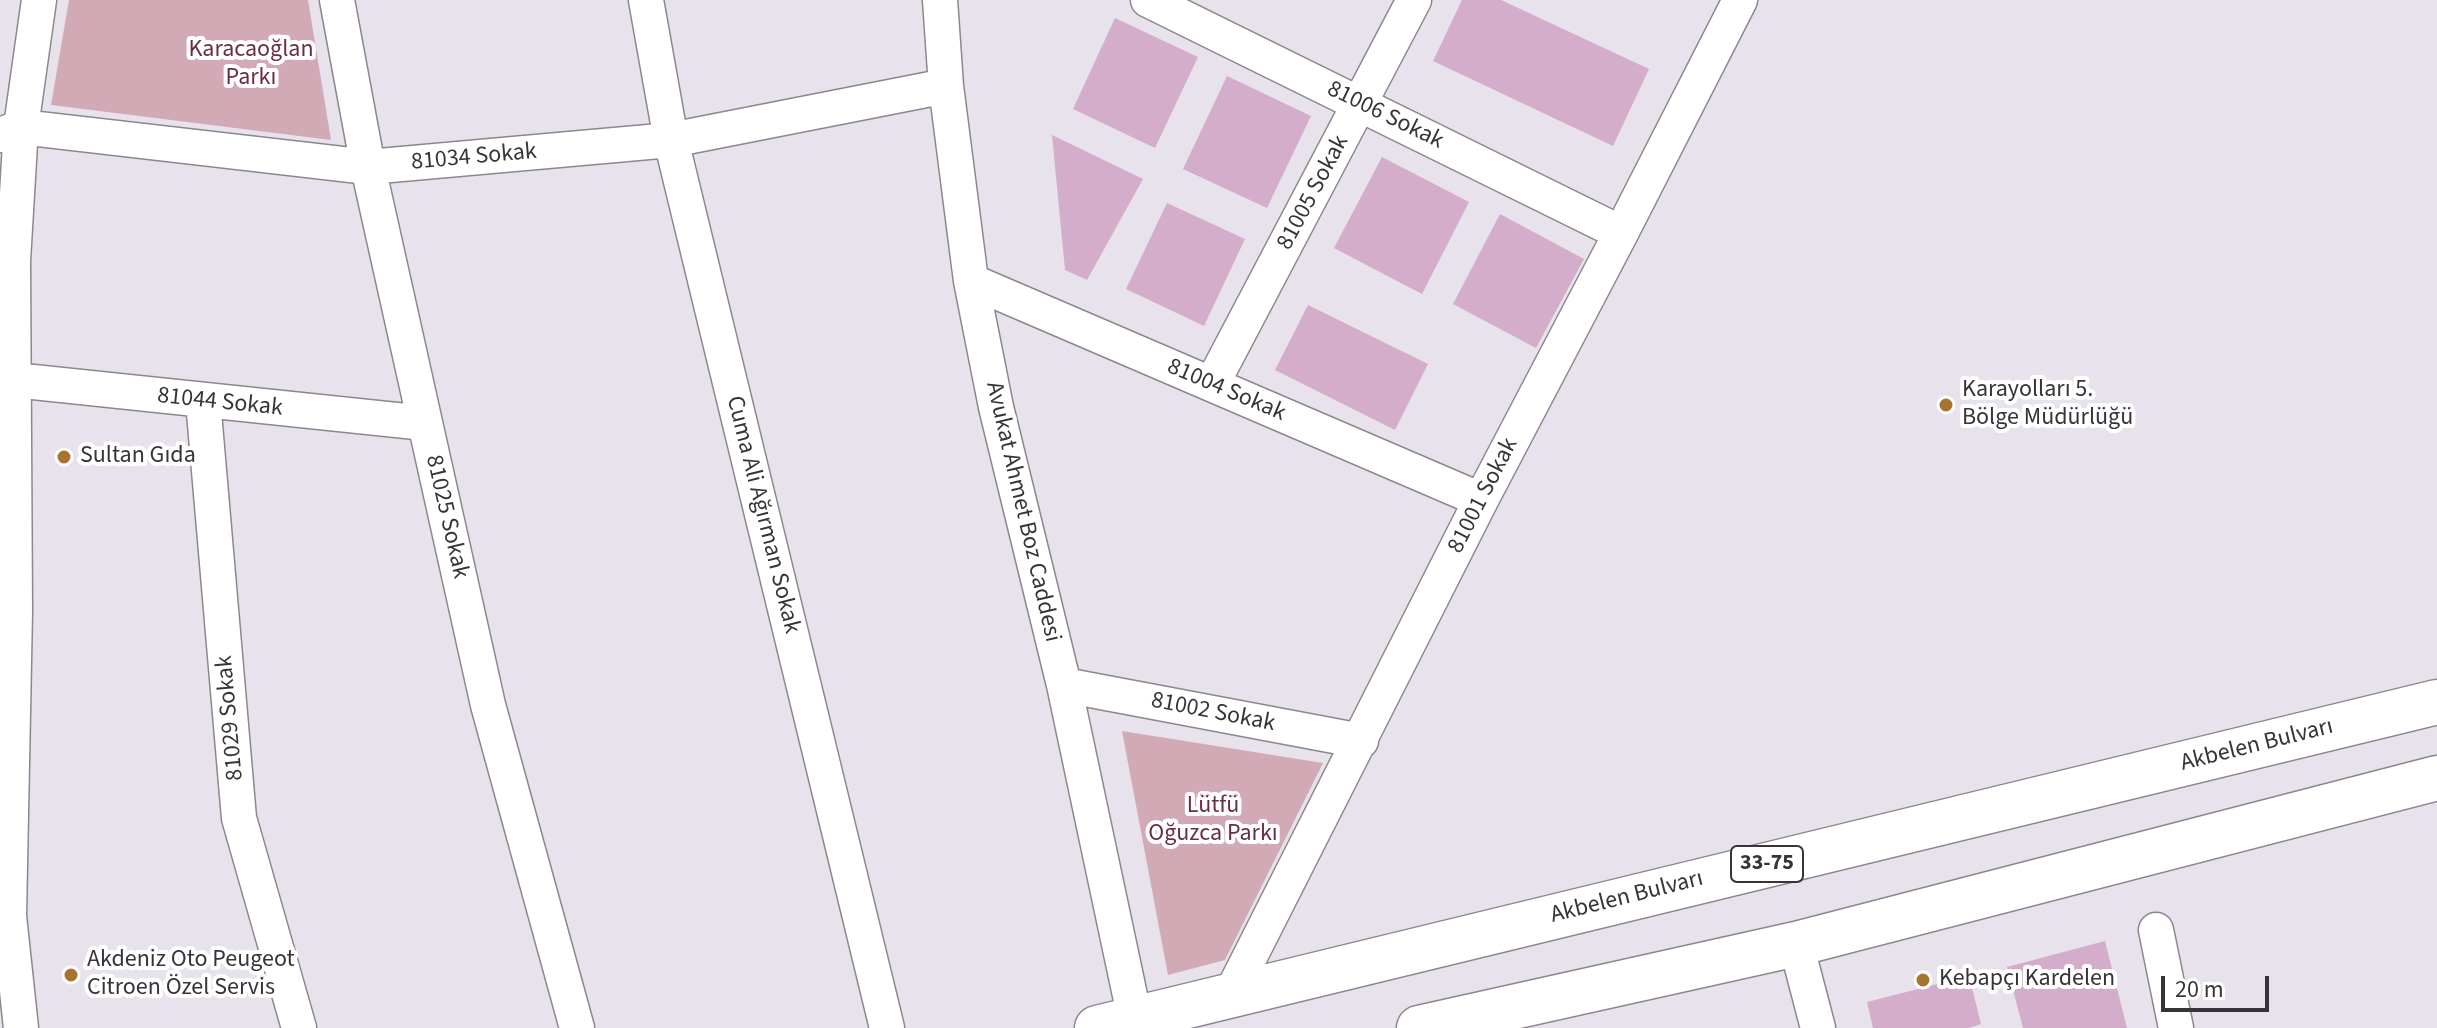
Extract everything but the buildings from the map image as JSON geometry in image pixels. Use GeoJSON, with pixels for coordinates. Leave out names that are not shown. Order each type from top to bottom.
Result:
{"type":"FeatureCollection","features":[{"type":"Feature","properties":{"kind":"main road","name":"Akbelen Bulvarı"},"geometry":{"type":"LineString","coordinates":[[1116,1024],[2437,702]]}},
{"type":"Feature","properties":{"kind":"main road"},"geometry":{"type":"LineString","coordinates":[[1419,1028],[1470,1022],[1796,944],[2437,778]]}},
{"type":"Feature","properties":{"kind":"street"},"geometry":{"type":"LineString","coordinates":[[21,1028],[4,917],[7,446],[14,380],[6,261],[10,131],[39,0]]}},
{"type":"Feature","properties":{"kind":"street","name":"81025 Sokak"},"geometry":{"type":"LineString","coordinates":[[338,0],[368,167],[488,705],[577,1028]]}},
{"type":"Feature","properties":{"kind":"street","name":"Cuma Ali Ağırman Sokak"},"geometry":{"type":"LineString","coordinates":[[646,0],[671,140],[887,1028]]}},
{"type":"Feature","properties":{"kind":"street","name":"Avukat Ahmet Boz Caddesi"},"geometry":{"type":"LineString","coordinates":[[940,0],[946,86],[971,281],[996,407],[1064,685],[1116,1024]]}},
{"type":"Feature","properties":{"kind":"street","name":"81006 Sokak"},"geometry":{"type":"LineString","coordinates":[[1148,0],[1621,233]]}},
{"type":"Feature","properties":{"kind":"street","name":"81005 Sokak"},"geometry":{"type":"LineString","coordinates":[[1212,384],[1414,0]]}},
{"type":"Feature","properties":{"kind":"street","name":"81001 Sokak"},"geometry":{"type":"LineString","coordinates":[[1231,994],[1481,500],[1740,0]]}},
{"type":"Feature","properties":{"kind":"street","name":"81034 Sokak"},"geometry":{"type":"LineString","coordinates":[[10,131],[368,167],[671,140],[946,86]]}},
{"type":"Feature","properties":{"kind":"street","name":"81004 Sokak"},"geometry":{"type":"LineString","coordinates":[[971,281],[1481,500]]}},
{"type":"Feature","properties":{"kind":"street","name":"81044 Sokak"},"geometry":{"type":"LineString","coordinates":[[14,380],[425,423]]}},
{"type":"Feature","properties":{"kind":"street","name":"81029 Sokak"},"geometry":{"type":"LineString","coordinates":[[203,401],[239,818],[299,1028]]}},
{"type":"Feature","properties":{"kind":"street","name":"81002 Sokak"},"geometry":{"type":"LineString","coordinates":[[1064,685],[1361,741]]}},
{"type":"Feature","properties":{"kind":"street"},"geometry":{"type":"LineString","coordinates":[[2156,930],[2176,1028]]}},
{"type":"Feature","properties":{"kind":"street"},"geometry":{"type":"LineString","coordinates":[[1796,944],[1818,1028]]}},
{"type":"Feature","properties":{"kind":"green space","name":"Karacaoğlan Parkı"},"geometry":{"type":"Polygon","coordinates":[[[69,0],[308,0],[331,140],[51,105],[69,0]]]}},
{"type":"Feature","properties":{"kind":"green space","name":"Lütfü Oğuzca Parkı"},"geometry":{"type":"Polygon","coordinates":[[[1122,731],[1323,763],[1225,960],[1168,975],[1122,731]]]}},
{"type":"Feature","properties":{"kind":"place","name":"Karayolları 5. Bölge Müdürlüğü"},"geometry":{"type":"Point","coordinates":[1946,405]}},
{"type":"Feature","properties":{"kind":"place","name":"Sultan Gıda"},"geometry":{"type":"Point","coordinates":[64,457]}},
{"type":"Feature","properties":{"kind":"place","name":"Akdeniz Oto Peugeot Citroen Özel Servis"},"geometry":{"type":"Point","coordinates":[71,975]}},
{"type":"Feature","properties":{"kind":"place","name":"Kebapçı Kardelen"},"geometry":{"type":"Point","coordinates":[1923,980]}}]}
